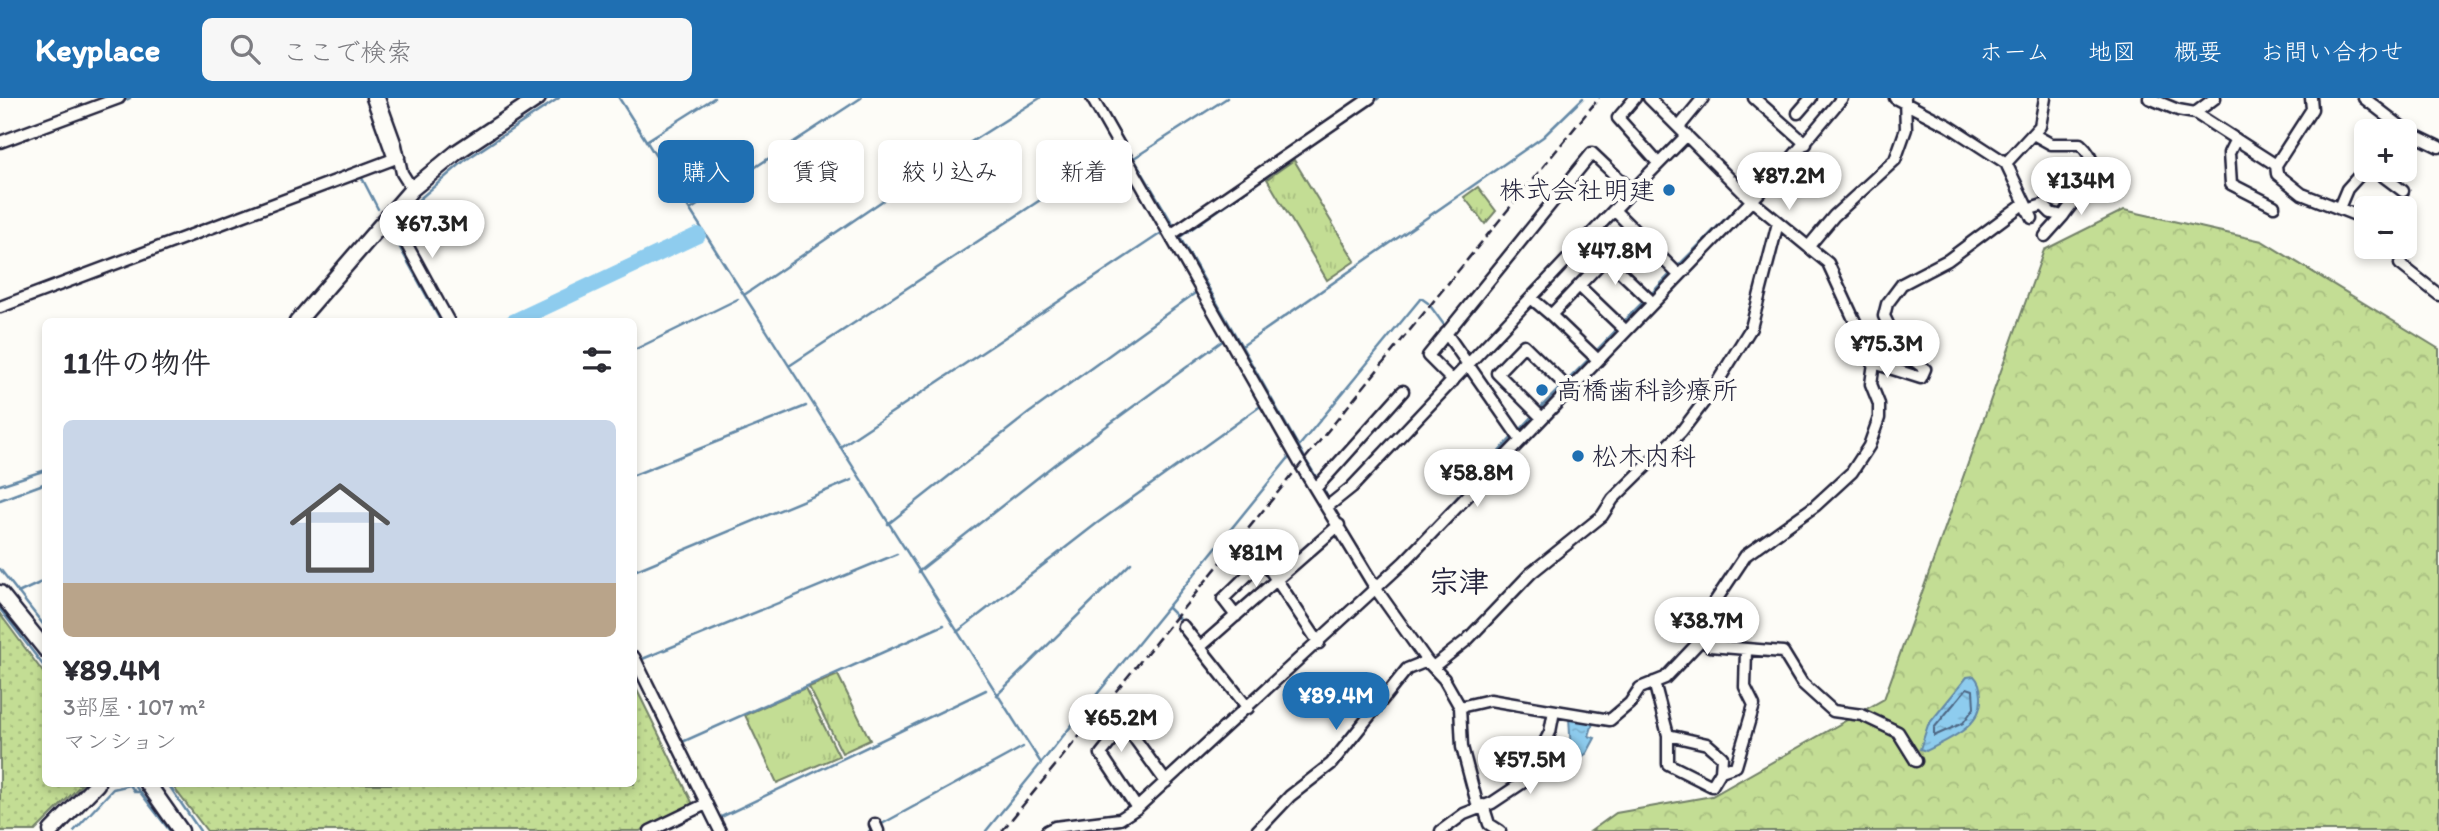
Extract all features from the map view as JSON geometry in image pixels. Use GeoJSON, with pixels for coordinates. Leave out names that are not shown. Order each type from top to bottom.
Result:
{"type":"FeatureCollection","features":[{"type":"Feature","properties":{"kind":"main road"},"geometry":{"type":"LineString","coordinates":[[300,318],[389,212],[412,189],[442,163],[538,98]]}},
{"type":"Feature","properties":{"kind":"main road"},"geometry":{"type":"LineString","coordinates":[[0,593],[42,645]]}},
{"type":"Feature","properties":{"kind":"main road"},"geometry":{"type":"LineString","coordinates":[[51,831],[94,787]]}},
{"type":"Feature","properties":{"kind":"main road"},"geometry":{"type":"LineString","coordinates":[[150,787],[173,828]]}},
{"type":"Feature","properties":{"kind":"street"},"geometry":{"type":"LineString","coordinates":[[0,142],[119,98]]}},
{"type":"Feature","properties":{"kind":"street"},"geometry":{"type":"LineString","coordinates":[[372,98],[402,173],[412,189]]}},
{"type":"Feature","properties":{"kind":"street"},"geometry":{"type":"LineString","coordinates":[[379,98],[396,158]]}},
{"type":"Feature","properties":{"kind":"street"},"geometry":{"type":"LineString","coordinates":[[1092,98],[1175,232],[1376,589],[1430,664],[1444,679],[1460,707],[1466,766],[1489,824],[1500,831]]}},
{"type":"Feature","properties":{"kind":"street"},"geometry":{"type":"LineString","coordinates":[[1175,232],[1370,98]]}},
{"type":"Feature","properties":{"kind":"street"},"geometry":{"type":"LineString","coordinates":[[1635,98],[1618,118],[1658,163]]}},
{"type":"Feature","properties":{"kind":"street"},"geometry":{"type":"LineString","coordinates":[[1460,707],[1490,700],[1610,720],[1630,703],[1640,688],[1665,678],[1702,639],[1714,603],[1746,555],[1835,490],[1869,446],[1879,418],[1879,404],[1871,384],[1874,363],[1828,263],[1751,200],[1649,98]]}},
{"type":"Feature","properties":{"kind":"street"},"geometry":{"type":"LineString","coordinates":[[1331,505],[1617,213],[1632,191],[1683,131],[1703,98]]}},
{"type":"Feature","properties":{"kind":"street"},"geometry":{"type":"LineString","coordinates":[[1757,98],[1806,144]]}},
{"type":"Feature","properties":{"kind":"street"},"geometry":{"type":"LineString","coordinates":[[1798,113],[1811,98]]}},
{"type":"Feature","properties":{"kind":"street"},"geometry":{"type":"LineString","coordinates":[[1047,831],[1055,827],[1120,819],[1137,808],[1319,643],[1376,589],[1565,385],[1676,271],[1806,144],[1842,98]]}},
{"type":"Feature","properties":{"kind":"street"},"geometry":{"type":"LineString","coordinates":[[2006,163],[2033,134],[2043,117],[2045,98]]}},
{"type":"Feature","properties":{"kind":"street"},"geometry":{"type":"LineString","coordinates":[[2149,98],[2178,110],[2195,113],[2276,165]]}},
{"type":"Feature","properties":{"kind":"street"},"geometry":{"type":"LineString","coordinates":[[2195,113],[2215,98]]}},
{"type":"Feature","properties":{"kind":"street"},"geometry":{"type":"LineString","coordinates":[[2311,98],[2312,109],[2276,165],[2277,174],[2301,194],[2354,214]]}},
{"type":"Feature","properties":{"kind":"street"},"geometry":{"type":"LineString","coordinates":[[2364,98],[2408,132],[2439,147]]}},
{"type":"Feature","properties":{"kind":"street"},"geometry":{"type":"LineString","coordinates":[[1901,99],[2006,163],[2027,211]]}},
{"type":"Feature","properties":{"kind":"street"},"geometry":{"type":"LineString","coordinates":[[1809,246],[1834,216],[1895,160],[1906,130],[1901,99]]}},
{"type":"Feature","properties":{"kind":"street"},"geometry":{"type":"LineString","coordinates":[[2033,134],[2051,144],[2080,144],[2091,156],[2094,164],[2084,193],[2045,236]]}},
{"type":"Feature","properties":{"kind":"street"},"geometry":{"type":"LineString","coordinates":[[2236,139],[2230,153],[2228,177],[2231,184],[2274,206]]}},
{"type":"Feature","properties":{"kind":"street"},"geometry":{"type":"LineString","coordinates":[[1453,382],[1428,356],[1445,329],[1592,153],[1632,191]]}},
{"type":"Feature","properties":{"kind":"street"},"geometry":{"type":"LineString","coordinates":[[0,307],[396,158]]}},
{"type":"Feature","properties":{"kind":"street"},"geometry":{"type":"LineString","coordinates":[[2339,208],[2347,189],[2354,181]]}},
{"type":"Feature","properties":{"kind":"street"},"geometry":{"type":"LineString","coordinates":[[2391,182],[2403,191]]}},
{"type":"Feature","properties":{"kind":"street"},"geometry":{"type":"LineString","coordinates":[[1874,363],[1921,378],[1925,369],[1901,351],[1884,316],[1894,292],[1902,284],[1948,260],[2027,211],[2043,205],[2051,213],[2063,216]]}},
{"type":"Feature","properties":{"kind":"street"},"geometry":{"type":"LineString","coordinates":[[389,212],[447,318]]}},
{"type":"Feature","properties":{"kind":"street"},"geometry":{"type":"LineString","coordinates":[[1617,213],[1676,271]]}},
{"type":"Feature","properties":{"kind":"street"},"geometry":{"type":"LineString","coordinates":[[1257,831],[1290,796],[1331,764],[1407,669],[1430,664],[1467,640],[1531,573],[1602,516],[1613,499],[1681,432],[1703,404],[1751,328],[1778,223]]}},
{"type":"Feature","properties":{"kind":"street"},"geometry":{"type":"LineString","coordinates":[[1551,315],[1633,229]]}},
{"type":"Feature","properties":{"kind":"street"},"geometry":{"type":"LineString","coordinates":[[1606,257],[1649,299]]}},
{"type":"Feature","properties":{"kind":"street"},"geometry":{"type":"LineString","coordinates":[[2401,259],[2400,264],[2439,295]]}},
{"type":"Feature","properties":{"kind":"street"},"geometry":{"type":"LineString","coordinates":[[1579,286],[1622,327]]}},
{"type":"Feature","properties":{"kind":"street"},"geometry":{"type":"LineString","coordinates":[[1534,300],[1594,356]]}},
{"type":"Feature","properties":{"kind":"street"},"geometry":{"type":"LineString","coordinates":[[1445,329],[1470,362],[1517,436]]}},
{"type":"Feature","properties":{"kind":"street"},"geometry":{"type":"LineString","coordinates":[[1538,414],[1497,373],[1524,345],[1565,385]]}},
{"type":"Feature","properties":{"kind":"street"},"geometry":{"type":"LineString","coordinates":[[1319,485],[1403,391]]}},
{"type":"Feature","properties":{"kind":"street"},"geometry":{"type":"LineString","coordinates":[[1200,647],[1339,525]]}},
{"type":"Feature","properties":{"kind":"street"},"geometry":{"type":"LineString","coordinates":[[1236,616],[1223,599],[1261,556],[1319,643]]}},
{"type":"Feature","properties":{"kind":"street"},"geometry":{"type":"LineString","coordinates":[[1183,626],[1248,708]]}},
{"type":"Feature","properties":{"kind":"street"},"geometry":{"type":"LineString","coordinates":[[1702,639],[1710,646],[1727,645],[1746,650],[1783,652],[1802,683],[1833,711],[1862,715],[1899,732],[1916,761]]}},
{"type":"Feature","properties":{"kind":"street"},"geometry":{"type":"LineString","coordinates":[[1721,771],[1736,766],[1754,705],[1745,687],[1746,650]]}},
{"type":"Feature","properties":{"kind":"street"},"geometry":{"type":"LineString","coordinates":[[637,663],[720,831]]}},
{"type":"Feature","properties":{"kind":"street"},"geometry":{"type":"LineString","coordinates":[[1654,682],[1668,735],[1668,764],[1712,786],[1721,771],[1721,757],[1707,744],[1668,735]]}},
{"type":"Feature","properties":{"kind":"street"},"geometry":{"type":"LineString","coordinates":[[1441,831],[1454,819],[1525,781],[1550,732],[1554,711]]}},
{"type":"Feature","properties":{"kind":"street"},"geometry":{"type":"LineString","coordinates":[[1137,808],[1101,754],[1112,740],[1130,732],[1166,782]]}},
{"type":"Feature","properties":{"kind":"street"},"geometry":{"type":"LineString","coordinates":[[650,831],[706,804]]}},
{"type":"Feature","properties":{"kind":"green space"},"geometry":{"type":"Polygon","coordinates":[[[1294,160],[1355,261],[1327,280],[1267,179],[1294,160]]]}},
{"type":"Feature","properties":{"kind":"green space"},"geometry":{"type":"Polygon","coordinates":[[[1478,187],[1496,211],[1485,224],[1464,197],[1478,187]]]}},
{"type":"Feature","properties":{"kind":"green space"},"geometry":{"type":"Polygon","coordinates":[[[2124,210],[2262,241],[2439,349],[2439,831],[1591,831],[1616,813],[1712,796],[1884,699],[2044,250],[2124,210]]]}},
{"type":"Feature","properties":{"kind":"green space"},"geometry":{"type":"Polygon","coordinates":[[[0,614],[42,671],[42,787],[79,787],[35,831],[0,831],[0,614]]]}},
{"type":"Feature","properties":{"kind":"green space"},"geometry":{"type":"Polygon","coordinates":[[[838,675],[870,740],[842,753],[809,687],[838,675]]]}},
{"type":"Feature","properties":{"kind":"green space"},"geometry":{"type":"Polygon","coordinates":[[[805,688],[839,756],[777,783],[745,715],[805,688]]]}},
{"type":"Feature","properties":{"kind":"green space"},"geometry":{"type":"Polygon","coordinates":[[[637,690],[693,804],[640,831],[207,831],[173,787],[637,787],[637,690]]]}},
{"type":"Feature","properties":{"kind":"water"},"geometry":{"type":"Polygon","coordinates":[[[1974,676],[1979,683],[1981,696],[1980,707],[1971,724],[1926,751],[1920,749],[1928,725],[1967,677],[1974,676]]]}},
{"type":"Feature","properties":{"kind":"water"},"geometry":{"type":"Polygon","coordinates":[[[1569,717],[1593,723],[1589,736],[1595,738],[1587,753],[1579,759],[1571,753],[1569,717]]]}},
{"type":"Feature","properties":{"kind":"waterway"},"geometry":{"type":"LineString","coordinates":[[121,102],[130,98]]}},
{"type":"Feature","properties":{"kind":"waterway"},"geometry":{"type":"LineString","coordinates":[[409,208],[464,161],[559,98]]}},
{"type":"Feature","properties":{"kind":"waterway"},"geometry":{"type":"LineString","coordinates":[[619,98],[1041,763]]}},
{"type":"Feature","properties":{"kind":"waterway"},"geometry":{"type":"LineString","coordinates":[[646,141],[714,98]]}},
{"type":"Feature","properties":{"kind":"waterway"},"geometry":{"type":"LineString","coordinates":[[690,210],[861,98]]}},
{"type":"Feature","properties":{"kind":"waterway"},"geometry":{"type":"LineString","coordinates":[[744,295],[944,159],[1040,98]]}},
{"type":"Feature","properties":{"kind":"waterway"},"geometry":{"type":"LineString","coordinates":[[1098,98],[1175,228]]}},
{"type":"Feature","properties":{"kind":"waterway"},"geometry":{"type":"LineString","coordinates":[[1134,158],[1227,98]]}},
{"type":"Feature","properties":{"kind":"waterway"},"geometry":{"type":"LineString","coordinates":[[1180,237],[1379,98]]}},
{"type":"Feature","properties":{"kind":"waterway"},"geometry":{"type":"LineString","coordinates":[[1242,346],[1543,137],[1583,98]]}},
{"type":"Feature","properties":{"kind":"waterway"},"geometry":{"type":"LineString","coordinates":[[0,147],[36,134]]}},
{"type":"Feature","properties":{"kind":"waterway"},"geometry":{"type":"LineString","coordinates":[[1751,193],[1774,170]]}},
{"type":"Feature","properties":{"kind":"waterway"},"geometry":{"type":"LineString","coordinates":[[1619,212],[1658,171]]}},
{"type":"Feature","properties":{"kind":"waterway"},"geometry":{"type":"LineString","coordinates":[[361,176],[378,209]]}},
{"type":"Feature","properties":{"kind":"waterway"},"geometry":{"type":"LineString","coordinates":[[789,366],[1036,203]]}},
{"type":"Feature","properties":{"kind":"waterway"},"geometry":{"type":"LineString","coordinates":[[1677,267],[1733,211]]}},
{"type":"Feature","properties":{"kind":"waterway"},"geometry":{"type":"LineString","coordinates":[[388,226],[439,318]]}},
{"type":"Feature","properties":{"kind":"waterway"},"geometry":{"type":"LineString","coordinates":[[840,447],[1163,232]]}},
{"type":"Feature","properties":{"kind":"waterway"},"geometry":{"type":"LineString","coordinates":[[1178,234],[1304,456]]}},
{"type":"Feature","properties":{"kind":"waterway"},"geometry":{"type":"LineString","coordinates":[[522,318],[698,235]]}},
{"type":"Feature","properties":{"kind":"waterway"},"geometry":{"type":"LineString","coordinates":[[1650,295],[1672,272]]}},
{"type":"Feature","properties":{"kind":"waterway"},"geometry":{"type":"LineString","coordinates":[[888,524],[1029,413],[1198,291]]}},
{"type":"Feature","properties":{"kind":"waterway"},"geometry":{"type":"LineString","coordinates":[[1299,446],[1421,298],[1428,303]]}},
{"type":"Feature","properties":{"kind":"waterway"},"geometry":{"type":"LineString","coordinates":[[637,349],[738,299]]}},
{"type":"Feature","properties":{"kind":"waterway"},"geometry":{"type":"LineString","coordinates":[[1623,322],[1645,300]]}},
{"type":"Feature","properties":{"kind":"waterway"},"geometry":{"type":"LineString","coordinates":[[1431,307],[1447,329]]}},
{"type":"Feature","properties":{"kind":"waterway"},"geometry":{"type":"LineString","coordinates":[[1473,367],[1513,323]]}},
{"type":"Feature","properties":{"kind":"waterway"},"geometry":{"type":"LineString","coordinates":[[1594,353],[1619,327]]}},
{"type":"Feature","properties":{"kind":"waterway"},"geometry":{"type":"LineString","coordinates":[[918,572],[1055,464],[1225,339]]}},
{"type":"Feature","properties":{"kind":"waterway"},"geometry":{"type":"LineString","coordinates":[[1538,410],[1590,358]]}},
{"type":"Feature","properties":{"kind":"waterway"},"geometry":{"type":"LineString","coordinates":[[1451,389],[1468,371]]}},
{"type":"Feature","properties":{"kind":"waterway"},"geometry":{"type":"LineString","coordinates":[[957,632],[1096,524],[1262,405]]}},
{"type":"Feature","properties":{"kind":"waterway"},"geometry":{"type":"LineString","coordinates":[[637,474],[806,406]]}},
{"type":"Feature","properties":{"kind":"waterway"},"geometry":{"type":"LineString","coordinates":[[1519,431],[1534,415]]}},
{"type":"Feature","properties":{"kind":"waterway"},"geometry":{"type":"LineString","coordinates":[[1443,513],[1514,435]]}},
{"type":"Feature","properties":{"kind":"waterway"},"geometry":{"type":"LineString","coordinates":[[986,831],[1291,455]]}},
{"type":"Feature","properties":{"kind":"waterway"},"geometry":{"type":"LineString","coordinates":[[1307,462],[1318,480]]}},
{"type":"Feature","properties":{"kind":"waterway"},"geometry":{"type":"LineString","coordinates":[[0,485],[42,471]]}},
{"type":"Feature","properties":{"kind":"waterway"},"geometry":{"type":"LineString","coordinates":[[637,570],[852,480]]}},
{"type":"Feature","properties":{"kind":"waterway"},"geometry":{"type":"LineString","coordinates":[[0,500],[42,484]]}},
{"type":"Feature","properties":{"kind":"waterway"},"geometry":{"type":"LineString","coordinates":[[1322,486],[1330,502]]}},
{"type":"Feature","properties":{"kind":"waterway"},"geometry":{"type":"LineString","coordinates":[[1334,509],[1350,495]]}},
{"type":"Feature","properties":{"kind":"waterway"},"geometry":{"type":"LineString","coordinates":[[1333,508],[1359,550]]}},
{"type":"Feature","properties":{"kind":"waterway"},"geometry":{"type":"LineString","coordinates":[[640,660],[897,554]]}},
{"type":"Feature","properties":{"kind":"waterway"},"geometry":{"type":"LineString","coordinates":[[997,695],[1131,563]]}},
{"type":"Feature","properties":{"kind":"waterway"},"geometry":{"type":"LineString","coordinates":[[0,569],[42,623]]}},
{"type":"Feature","properties":{"kind":"waterway"},"geometry":{"type":"LineString","coordinates":[[18,593],[42,582]]}},
{"type":"Feature","properties":{"kind":"waterway"},"geometry":{"type":"LineString","coordinates":[[1168,608],[1183,623]]}},
{"type":"Feature","properties":{"kind":"waterway"},"geometry":{"type":"LineString","coordinates":[[0,609],[42,664]]}},
{"type":"Feature","properties":{"kind":"waterway"},"geometry":{"type":"LineString","coordinates":[[680,743],[944,625]]}},
{"type":"Feature","properties":{"kind":"waterway"},"geometry":{"type":"LineString","coordinates":[[637,676],[696,796]]}},
{"type":"Feature","properties":{"kind":"waterway"},"geometry":{"type":"LineString","coordinates":[[719,818],[986,690]]}},
{"type":"Feature","properties":{"kind":"waterway"},"geometry":{"type":"LineString","coordinates":[[869,831],[1023,747]]}},
{"type":"Feature","properties":{"kind":"waterway"},"geometry":{"type":"LineString","coordinates":[[74,831],[113,789],[122,787]]}},
{"type":"Feature","properties":{"kind":"waterway"},"geometry":{"type":"LineString","coordinates":[[131,787],[135,792],[140,792]]}},
{"type":"Feature","properties":{"kind":"waterway"},"geometry":{"type":"LineString","coordinates":[[136,787],[170,831]]}},
{"type":"Feature","properties":{"kind":"waterway"},"geometry":{"type":"LineString","coordinates":[[170,787],[200,831]]}},
{"type":"Feature","properties":{"kind":"waterway"},"geometry":{"type":"LineString","coordinates":[[705,814],[714,831]]}},
{"type":"Feature","properties":{"kind":"railway"},"geometry":{"type":"LineString","coordinates":[[1002,831],[1599,98]]}},
{"type":"Feature","properties":{"kind":"place","name":"株式会社明建"},"geometry":{"type":"Point","coordinates":[1669,190]}},
{"type":"Feature","properties":{"kind":"place","name":"高橋歯科診療所"},"geometry":{"type":"Point","coordinates":[1542,390]}},
{"type":"Feature","properties":{"kind":"place","name":"松木内科"},"geometry":{"type":"Point","coordinates":[1578,456]}},
{"type":"Feature","properties":{"kind":"district","name":"宗津"},"geometry":{"type":"Point","coordinates":[1459,582]}}]}
